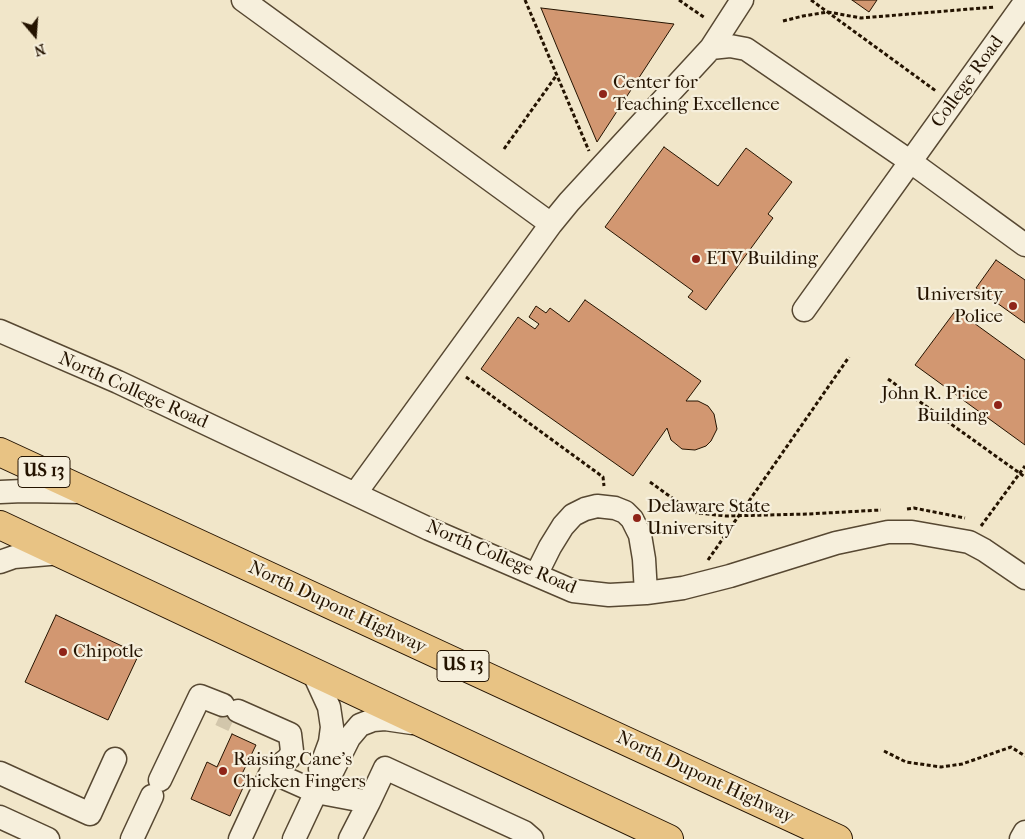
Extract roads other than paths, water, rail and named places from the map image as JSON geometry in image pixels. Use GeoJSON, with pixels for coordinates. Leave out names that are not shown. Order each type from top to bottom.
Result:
{"type":"FeatureCollection","features":[{"type":"Feature","properties":{"kind":"highway","name":"North Dupont Highway"},"geometry":{"type":"LineString","coordinates":[[0,452],[838,839]]}},
{"type":"Feature","properties":{"kind":"highway"},"geometry":{"type":"LineString","coordinates":[[0,525],[669,839]]}},
{"type":"Feature","properties":{"kind":"street"},"geometry":{"type":"LineString","coordinates":[[243,0],[551,224]]}},
{"type":"Feature","properties":{"kind":"street"},"geometry":{"type":"LineString","coordinates":[[355,494],[551,224],[711,48],[742,0]]}},
{"type":"Feature","properties":{"kind":"street","name":"College Road"},"geometry":{"type":"LineString","coordinates":[[804,310],[1024,3]]}},
{"type":"Feature","properties":{"kind":"street"},"geometry":{"type":"LineString","coordinates":[[711,48],[730,46],[746,49],[911,162],[1025,246]]}},
{"type":"Feature","properties":{"kind":"street","name":"North College Road"},"geometry":{"type":"LineString","coordinates":[[0,331],[118,382],[429,529],[572,591],[609,595],[646,593],[690,586],[730,576],[836,543],[888,532],[912,532],[969,542],[1025,578]]}},
{"type":"Feature","properties":{"kind":"street"},"geometry":{"type":"LineString","coordinates":[[0,492],[88,493]]}},
{"type":"Feature","properties":{"kind":"street"},"geometry":{"type":"LineString","coordinates":[[536,575],[563,526],[573,516],[585,508],[597,506],[615,508],[625,512],[632,519],[640,535],[644,559],[646,593]]}},
{"type":"Feature","properties":{"kind":"street"},"geometry":{"type":"LineString","coordinates":[[0,562],[14,557],[61,553]]}},
{"type":"Feature","properties":{"kind":"street"},"geometry":{"type":"LineString","coordinates":[[313,672],[329,707],[332,727],[330,742],[321,763],[316,792]]}},
{"type":"Feature","properties":{"kind":"street"},"geometry":{"type":"LineString","coordinates":[[132,839],[205,708],[229,713],[292,751],[289,758],[271,772],[240,839]]}},
{"type":"Feature","properties":{"kind":"street"},"geometry":{"type":"LineString","coordinates":[[294,839],[316,792],[334,770],[349,738],[360,725],[373,720],[385,719],[426,725]]}},
{"type":"Feature","properties":{"kind":"street"},"geometry":{"type":"LineString","coordinates":[[0,773],[90,814],[115,759]]}},
{"type":"Feature","properties":{"kind":"street"},"geometry":{"type":"LineString","coordinates":[[350,839],[385,768],[524,832],[532,839]]}},
{"type":"Feature","properties":{"kind":"street"},"geometry":{"type":"LineString","coordinates":[[271,772],[316,792],[369,802]]}},
{"type":"Feature","properties":{"kind":"street"},"geometry":{"type":"LineString","coordinates":[[141,839],[160,790]]}},
{"type":"Feature","properties":{"kind":"street"},"geometry":{"type":"LineString","coordinates":[[0,817],[48,839]]}},
{"type":"Feature","properties":{"kind":"street"},"geometry":{"type":"LineString","coordinates":[[1020,839],[1025,832]]}},
{"type":"Feature","properties":{"kind":"tunnel"},"geometry":{"type":"LineString","coordinates":[[220,715],[233,721]]}},
{"type":"Feature","properties":{"kind":"place","name":"Center for Teaching Excellence"},"geometry":{"type":"Point","coordinates":[603,94]}},
{"type":"Feature","properties":{"kind":"place","name":"ETV Building"},"geometry":{"type":"Point","coordinates":[696,259]}},
{"type":"Feature","properties":{"kind":"place","name":"University Police"},"geometry":{"type":"Point","coordinates":[1013,306]}},
{"type":"Feature","properties":{"kind":"place","name":"John R. Price Building"},"geometry":{"type":"Point","coordinates":[998,405]}},
{"type":"Feature","properties":{"kind":"place","name":"Delaware State University"},"geometry":{"type":"Point","coordinates":[637,518]}},
{"type":"Feature","properties":{"kind":"place","name":"Chipotle"},"geometry":{"type":"Point","coordinates":[63,652]}},
{"type":"Feature","properties":{"kind":"place","name":"Raising Cane's Chicken Fingers"},"geometry":{"type":"Point","coordinates":[223,771]}}]}
